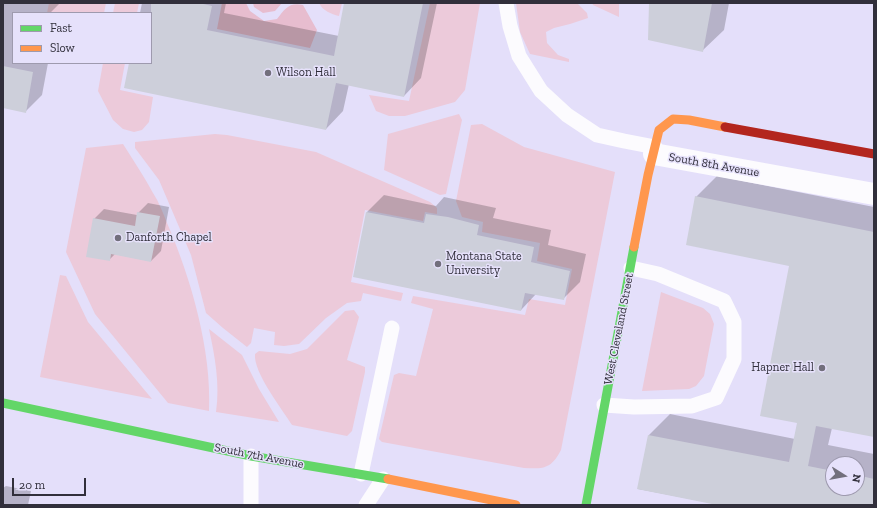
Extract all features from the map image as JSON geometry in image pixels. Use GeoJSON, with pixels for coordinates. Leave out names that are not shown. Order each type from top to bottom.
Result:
{"type":"FeatureCollection","features":[{"type":"Feature","properties":{"kind":"street","name":"South 8th Avenue"},"geometry":{"type":"LineString","coordinates":[[874,154],[689,120],[673,119],[659,130],[655,150],[874,194]]}},
{"type":"Feature","properties":{"kind":"street","name":"West Cleveland Street"},"geometry":{"type":"LineString","coordinates":[[586,505],[648,175],[655,150]]}},
{"type":"Feature","properties":{"kind":"street","name":"South 7th Avenue"},"geometry":{"type":"LineString","coordinates":[[3,403],[251,456],[361,474],[516,505]]}},
{"type":"Feature","properties":{"kind":"lane"},"geometry":{"type":"LineString","coordinates":[[506,3],[510,26],[519,56],[541,91],[567,115],[597,135],[655,150]]}},
{"type":"Feature","properties":{"kind":"lane"},"geometry":{"type":"LineString","coordinates":[[604,405],[692,406],[716,398],[734,359],[734,322],[724,301],[658,274],[631,268]]}},
{"type":"Feature","properties":{"kind":"lane"},"geometry":{"type":"LineString","coordinates":[[361,474],[392,328]]}},
{"type":"Feature","properties":{"kind":"lane"},"geometry":{"type":"LineString","coordinates":[[251,456],[251,505]]}},
{"type":"Feature","properties":{"kind":"lane"},"geometry":{"type":"LineString","coordinates":[[366,505],[383,479]]}},
{"type":"Feature","properties":{"kind":"shaded area","name":"Montana State University"},"geometry":{"type":"Polygon","coordinates":[[[3,3],[874,3],[874,505],[3,505],[3,3]]]}},
{"type":"Feature","properties":{"kind":"shaded area"},"geometry":{"type":"Polygon","coordinates":[[[49,3],[106,3],[104,12],[47,12],[49,3]]]}},
{"type":"Feature","properties":{"kind":"shaded area"},"geometry":{"type":"Polygon","coordinates":[[[115,3],[139,3],[137,12],[113,12],[115,3]]]}},
{"type":"Feature","properties":{"kind":"shaded area"},"geometry":{"type":"Polygon","coordinates":[[[222,3],[246,3],[250,11],[264,21],[277,19],[285,9],[291,5],[303,5],[317,30],[310,48],[217,29],[222,3]]]}},
{"type":"Feature","properties":{"kind":"shaded area"},"geometry":{"type":"Polygon","coordinates":[[[253,3],[282,3],[275,11],[263,13],[254,7],[253,3]]]}},
{"type":"Feature","properties":{"kind":"shaded area"},"geometry":{"type":"Polygon","coordinates":[[[319,3],[342,3],[339,16],[328,12],[319,3]]]}},
{"type":"Feature","properties":{"kind":"shaded area"},"geometry":{"type":"Polygon","coordinates":[[[430,3],[480,3],[465,90],[455,102],[405,116],[389,116],[376,111],[369,95],[409,101],[430,3]]]}},
{"type":"Feature","properties":{"kind":"shaded area"},"geometry":{"type":"Polygon","coordinates":[[[516,3],[577,3],[587,13],[588,18],[554,28],[546,32],[547,43],[558,55],[569,59],[569,62],[530,54],[520,32],[516,3]]]}},
{"type":"Feature","properties":{"kind":"shaded area"},"geometry":{"type":"Polygon","coordinates":[[[592,3],[619,3],[619,17],[593,5],[592,3]]]}},
{"type":"Feature","properties":{"kind":"shaded area"},"geometry":{"type":"Polygon","coordinates":[[[103,64],[125,64],[120,90],[153,97],[149,122],[142,130],[134,132],[123,129],[113,120],[98,91],[103,64]]]}},
{"type":"Feature","properties":{"kind":"shaded area"},"geometry":{"type":"Polygon","coordinates":[[[459,114],[462,120],[446,194],[440,195],[384,170],[388,134],[459,114]]]}},
{"type":"Feature","properties":{"kind":"shaded area"},"geometry":{"type":"Polygon","coordinates":[[[482,124],[524,147],[615,172],[561,450],[554,461],[542,468],[524,468],[382,442],[379,439],[394,375],[399,373],[416,376],[433,309],[411,303],[413,296],[525,315],[529,299],[565,305],[572,269],[537,261],[540,243],[482,232],[483,222],[462,217],[456,201],[471,125],[482,124]]]}},
{"type":"Feature","properties":{"kind":"shaded area"},"geometry":{"type":"Polygon","coordinates":[[[215,134],[316,152],[430,202],[437,208],[437,214],[425,212],[423,221],[365,210],[351,282],[403,293],[401,301],[363,293],[361,301],[347,303],[326,318],[299,344],[284,346],[274,345],[275,332],[254,328],[251,343],[247,347],[206,313],[191,255],[159,180],[135,148],[135,142],[215,134]]]}},
{"type":"Feature","properties":{"kind":"shaded area"},"geometry":{"type":"Polygon","coordinates":[[[123,144],[146,180],[159,204],[176,244],[192,291],[207,364],[209,411],[168,403],[95,314],[66,252],[86,148],[123,144]]]}},
{"type":"Feature","properties":{"kind":"shaded area"},"geometry":{"type":"Polygon","coordinates":[[[60,275],[66,276],[88,322],[152,399],[40,377],[60,275]]]}},
{"type":"Feature","properties":{"kind":"shaded area"},"geometry":{"type":"Polygon","coordinates":[[[661,292],[703,308],[710,314],[714,324],[704,376],[696,386],[689,389],[642,391],[661,292]]]}},
{"type":"Feature","properties":{"kind":"shaded area"},"geometry":{"type":"Polygon","coordinates":[[[354,310],[359,317],[347,360],[365,367],[365,372],[352,431],[347,436],[292,425],[263,380],[256,362],[255,354],[259,351],[290,354],[307,349],[345,311],[354,310]]]}},
{"type":"Feature","properties":{"kind":"shaded area"},"geometry":{"type":"Polygon","coordinates":[[[209,329],[242,355],[259,389],[279,422],[216,412],[217,381],[215,360],[209,329]]]}},
{"type":"Feature","properties":{"kind":"building","name":"Wilson Hall"},"geometry":{"type":"Polygon","coordinates":[[[151,3],[199,3],[212,6],[207,30],[334,56],[344,3],[423,3],[404,97],[336,83],[326,130],[124,88],[129,64],[152,64],[151,3]]]}},
{"type":"Feature","properties":{"kind":"building"},"geometry":{"type":"Polygon","coordinates":[[[649,3],[712,3],[703,52],[648,40],[649,3]]]}},
{"type":"Feature","properties":{"kind":"building"},"geometry":{"type":"Polygon","coordinates":[[[3,66],[33,72],[26,113],[3,108],[3,66]]]}},
{"type":"Feature","properties":{"kind":"building","name":"Hapner Hall"},"geometry":{"type":"Polygon","coordinates":[[[695,196],[874,232],[874,437],[816,426],[808,466],[825,469],[825,496],[865,496],[865,477],[874,479],[874,505],[717,505],[637,489],[648,435],[789,462],[797,423],[760,416],[789,266],[686,245],[695,196]]]}},
{"type":"Feature","properties":{"kind":"building"},"geometry":{"type":"Polygon","coordinates":[[[137,212],[160,216],[151,262],[111,254],[110,261],[86,257],[93,218],[135,226],[137,212]]]}},
{"type":"Feature","properties":{"kind":"building"},"geometry":{"type":"Polygon","coordinates":[[[366,212],[424,223],[426,214],[448,217],[479,225],[477,235],[534,247],[531,262],[570,271],[564,300],[525,293],[521,311],[353,277],[366,212]]]}},
{"type":"Feature","properties":{"kind":"traffic: fast"},"geometry":{"type":"LineString","coordinates":[[586,505],[634,247]]}},
{"type":"Feature","properties":{"kind":"traffic: fast"},"geometry":{"type":"LineString","coordinates":[[3,403],[251,456],[388,479]]}},
{"type":"Feature","properties":{"kind":"traffic: slow"},"geometry":{"type":"LineString","coordinates":[[634,247],[648,175],[659,130],[673,119],[689,120],[725,127]]}},
{"type":"Feature","properties":{"kind":"traffic: slow"},"geometry":{"type":"LineString","coordinates":[[388,479],[516,505]]}},
{"type":"Feature","properties":{"kind":"traffic: jam"},"geometry":{"type":"LineString","coordinates":[[725,127],[874,154]]}},
{"type":"Feature","properties":{"kind":"place","name":"Wilson Hall"},"geometry":{"type":"Point","coordinates":[268,73]}},
{"type":"Feature","properties":{"kind":"place","name":"Danforth Chapel"},"geometry":{"type":"Point","coordinates":[118,238]}},
{"type":"Feature","properties":{"kind":"place","name":"Montana State University"},"geometry":{"type":"Point","coordinates":[438,264]}},
{"type":"Feature","properties":{"kind":"place","name":"Hapner Hall"},"geometry":{"type":"Point","coordinates":[822,368]}}]}
